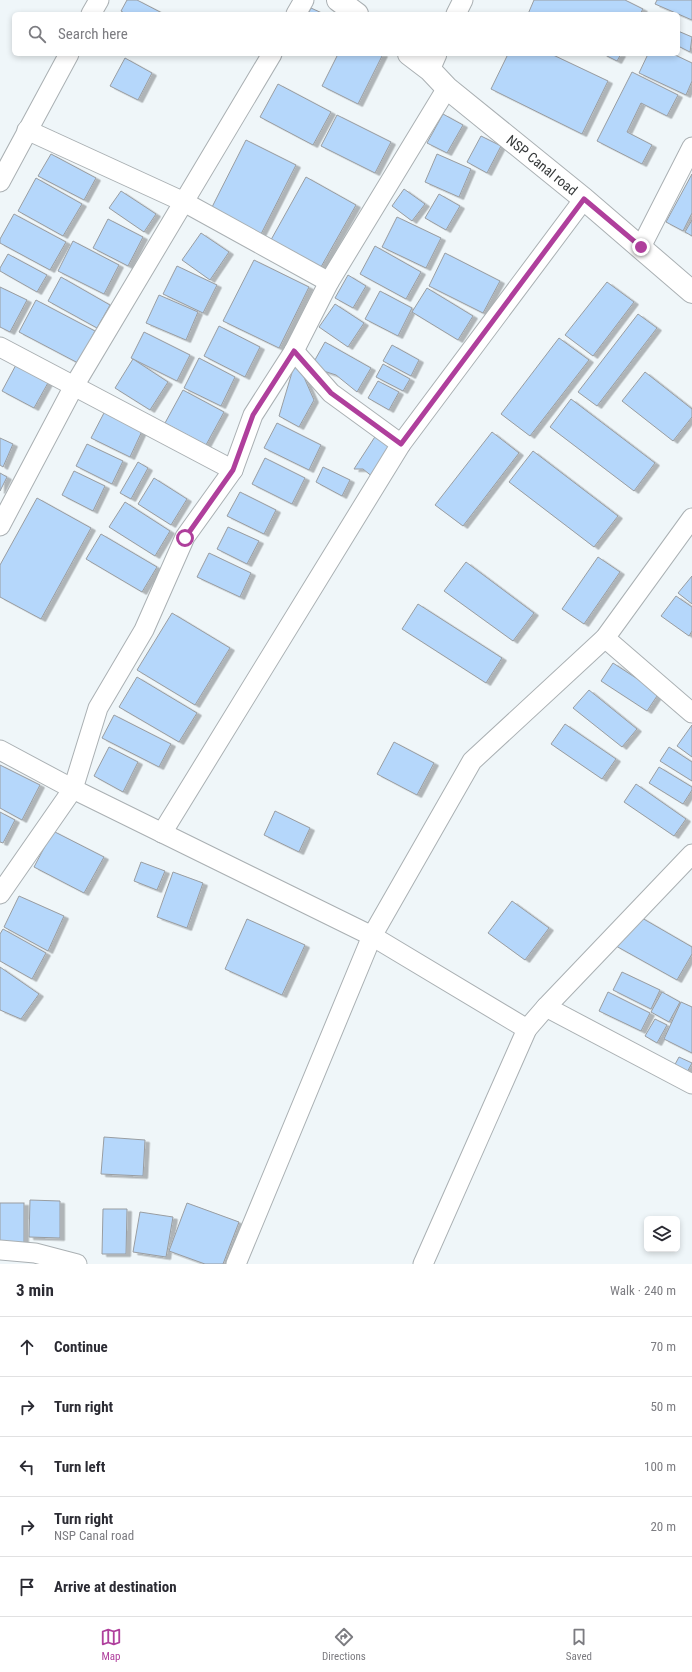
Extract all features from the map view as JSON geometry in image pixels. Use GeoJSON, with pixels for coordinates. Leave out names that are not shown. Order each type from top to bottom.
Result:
{"type":"FeatureCollection","features":[{"type":"Feature","properties":{"kind":"street"},"geometry":{"type":"LineString","coordinates":[[92,12],[99,0]]}},
{"type":"Feature","properties":{"kind":"street"},"geometry":{"type":"LineString","coordinates":[[297,12],[304,0]]}},
{"type":"Feature","properties":{"kind":"street"},"geometry":{"type":"LineString","coordinates":[[338,0],[354,12]]}},
{"type":"Feature","properties":{"kind":"street"},"geometry":{"type":"LineString","coordinates":[[457,12],[462,0]]}},
{"type":"Feature","properties":{"kind":"street"},"geometry":{"type":"LineString","coordinates":[[0,182],[68,56]]}},
{"type":"Feature","properties":{"kind":"street"},"geometry":{"type":"LineString","coordinates":[[0,526],[74,386],[271,56]]}},
{"type":"Feature","properties":{"kind":"street","name":"NSP Canal road"},"geometry":{"type":"LineString","coordinates":[[415,56],[434,62],[447,88],[584,199],[692,292]]}},
{"type":"Feature","properties":{"kind":"street"},"geometry":{"type":"LineString","coordinates":[[0,894],[73,789],[98,708],[144,630],[185,538],[233,470],[253,415],[294,351],[330,282],[447,88]]}},
{"type":"Feature","properties":{"kind":"street"},"geometry":{"type":"LineString","coordinates":[[27,130],[184,202],[330,282]]}},
{"type":"Feature","properties":{"kind":"street"},"geometry":{"type":"LineString","coordinates":[[641,247],[692,146]]}},
{"type":"Feature","properties":{"kind":"street"},"geometry":{"type":"LineString","coordinates":[[162,833],[401,444],[584,199]]}},
{"type":"Feature","properties":{"kind":"street"},"geometry":{"type":"LineString","coordinates":[[0,346],[233,470]]}},
{"type":"Feature","properties":{"kind":"street"},"geometry":{"type":"LineString","coordinates":[[294,351],[331,393],[401,444]]}},
{"type":"Feature","properties":{"kind":"street"},"geometry":{"type":"LineString","coordinates":[[236,1264],[372,936],[472,761],[605,638],[692,518]]}},
{"type":"Feature","properties":{"kind":"street"},"geometry":{"type":"LineString","coordinates":[[605,638],[692,713]]}},
{"type":"Feature","properties":{"kind":"street"},"geometry":{"type":"LineString","coordinates":[[0,750],[73,789],[372,936],[527,1029]]}},
{"type":"Feature","properties":{"kind":"street"},"geometry":{"type":"LineString","coordinates":[[423,1264],[527,1029],[546,1007],[692,854]]}},
{"type":"Feature","properties":{"kind":"street"},"geometry":{"type":"LineString","coordinates":[[546,1007],[692,1084]]}},
{"type":"Feature","properties":{"kind":"street"},"geometry":{"type":"LineString","coordinates":[[0,1250],[35,1254],[77,1264]]}},
{"type":"Feature","properties":{"kind":"building"},"geometry":{"type":"Polygon","coordinates":[[[127,0],[137,0],[160,12],[123,12],[121,11],[127,0]]]}},
{"type":"Feature","properties":{"kind":"building"},"geometry":{"type":"Polygon","coordinates":[[[534,0],[625,0],[643,9],[641,12],[529,12],[534,0]]]}},
{"type":"Feature","properties":{"kind":"building"},"geometry":{"type":"Polygon","coordinates":[[[657,0],[692,0],[692,20],[680,15],[680,12],[674,12],[655,4],[657,0]]]}},
{"type":"Feature","properties":{"kind":"building"},"geometry":{"type":"Polygon","coordinates":[[[311,8],[320,12],[309,12],[311,8]]]}},
{"type":"Feature","properties":{"kind":"building"},"geometry":{"type":"Polygon","coordinates":[[[680,32],[692,37],[690,52],[680,47],[680,32]]]}},
{"type":"Feature","properties":{"kind":"building"},"geometry":{"type":"Polygon","coordinates":[[[337,56],[382,56],[358,104],[322,86],[337,56]]]}},
{"type":"Feature","properties":{"kind":"building"},"geometry":{"type":"Polygon","coordinates":[[[507,56],[555,56],[608,81],[582,134],[491,89],[507,56]]]}},
{"type":"Feature","properties":{"kind":"building"},"geometry":{"type":"Polygon","coordinates":[[[607,56],[620,56],[617,61],[607,56]]]}},
{"type":"Feature","properties":{"kind":"building"},"geometry":{"type":"Polygon","coordinates":[[[647,56],[677,56],[692,63],[692,81],[686,95],[639,73],[647,56]]]}},
{"type":"Feature","properties":{"kind":"building"},"geometry":{"type":"Polygon","coordinates":[[[125,58],[152,73],[138,100],[110,86],[125,58]]]}},
{"type":"Feature","properties":{"kind":"building"},"geometry":{"type":"Polygon","coordinates":[[[632,72],[678,95],[667,116],[641,103],[627,132],[652,145],[642,164],[597,141],[632,72]]]}},
{"type":"Feature","properties":{"kind":"building"},"geometry":{"type":"Polygon","coordinates":[[[278,84],[331,112],[313,145],[260,117],[278,84]]]}},
{"type":"Feature","properties":{"kind":"building"},"geometry":{"type":"Polygon","coordinates":[[[443,114],[463,125],[447,153],[427,143],[443,114]]]}},
{"type":"Feature","properties":{"kind":"building"},"geometry":{"type":"Polygon","coordinates":[[[337,115],[391,142],[375,173],[321,146],[337,115]]]}},
{"type":"Feature","properties":{"kind":"building"},"geometry":{"type":"Polygon","coordinates":[[[481,136],[501,146],[487,173],[467,162],[481,136]]]}},
{"type":"Feature","properties":{"kind":"building"},"geometry":{"type":"Polygon","coordinates":[[[246,140],[296,165],[259,238],[209,213],[246,140]]]}},
{"type":"Feature","properties":{"kind":"building"},"geometry":{"type":"Polygon","coordinates":[[[51,154],[96,178],[84,200],[38,176],[51,154]]]}},
{"type":"Feature","properties":{"kind":"building"},"geometry":{"type":"Polygon","coordinates":[[[437,154],[471,169],[459,197],[425,182],[437,154]]]}},
{"type":"Feature","properties":{"kind":"building"},"geometry":{"type":"Polygon","coordinates":[[[692,174],[692,213],[683,231],[666,222],[692,174]]]}},
{"type":"Feature","properties":{"kind":"building"},"geometry":{"type":"Polygon","coordinates":[[[306,177],[356,205],[317,274],[267,247],[306,177]]]}},
{"type":"Feature","properties":{"kind":"building"},"geometry":{"type":"Polygon","coordinates":[[[36,178],[82,204],[63,236],[18,211],[36,178]]]}},
{"type":"Feature","properties":{"kind":"building"},"geometry":{"type":"Polygon","coordinates":[[[404,189],[425,204],[412,221],[392,206],[404,189]]]}},
{"type":"Feature","properties":{"kind":"building"},"geometry":{"type":"Polygon","coordinates":[[[121,191],[156,214],[144,232],[109,208],[121,191]]]}},
{"type":"Feature","properties":{"kind":"building"},"geometry":{"type":"Polygon","coordinates":[[[439,194],[460,206],[446,230],[425,218],[439,194]]]}},
{"type":"Feature","properties":{"kind":"building"},"geometry":{"type":"Polygon","coordinates":[[[14,214],[66,242],[50,270],[0,243],[0,239],[14,214]]]}},
{"type":"Feature","properties":{"kind":"building"},"geometry":{"type":"Polygon","coordinates":[[[397,217],[441,238],[426,268],[382,247],[397,217]]]}},
{"type":"Feature","properties":{"kind":"building"},"geometry":{"type":"Polygon","coordinates":[[[108,219],[143,237],[128,266],[93,248],[108,219]]]}},
{"type":"Feature","properties":{"kind":"building"},"geometry":{"type":"Polygon","coordinates":[[[692,220],[692,236],[685,232],[692,220]]]}},
{"type":"Feature","properties":{"kind":"building"},"geometry":{"type":"Polygon","coordinates":[[[201,233],[229,252],[210,280],[182,260],[201,233]]]}},
{"type":"Feature","properties":{"kind":"building"},"geometry":{"type":"Polygon","coordinates":[[[73,241],[119,265],[104,294],[58,271],[73,241]]]}},
{"type":"Feature","properties":{"kind":"building"},"geometry":{"type":"Polygon","coordinates":[[[375,246],[421,272],[406,299],[360,274],[375,246]]]}},
{"type":"Feature","properties":{"kind":"building"},"geometry":{"type":"Polygon","coordinates":[[[445,253],[500,281],[483,313],[429,286],[445,253]]]}},
{"type":"Feature","properties":{"kind":"building"},"geometry":{"type":"Polygon","coordinates":[[[8,254],[47,275],[37,292],[0,271],[0,268],[8,254]]]}},
{"type":"Feature","properties":{"kind":"building"},"geometry":{"type":"Polygon","coordinates":[[[254,260],[309,287],[279,348],[223,321],[254,260]]]}},
{"type":"Feature","properties":{"kind":"building"},"geometry":{"type":"Polygon","coordinates":[[[177,266],[217,285],[203,313],[163,294],[177,266]]]}},
{"type":"Feature","properties":{"kind":"building"},"geometry":{"type":"Polygon","coordinates":[[[348,275],[366,286],[353,308],[335,298],[348,275]]]}},
{"type":"Feature","properties":{"kind":"building"},"geometry":{"type":"Polygon","coordinates":[[[61,277],[110,305],[97,328],[48,301],[61,277]]]}},
{"type":"Feature","properties":{"kind":"building"},"geometry":{"type":"Polygon","coordinates":[[[607,282],[634,302],[593,356],[565,335],[607,282]]]}},
{"type":"Feature","properties":{"kind":"building"},"geometry":{"type":"Polygon","coordinates":[[[0,287],[27,300],[10,332],[0,327],[0,287]]]}},
{"type":"Feature","properties":{"kind":"building"},"geometry":{"type":"Polygon","coordinates":[[[427,288],[473,316],[458,340],[412,312],[427,288]]]}},
{"type":"Feature","properties":{"kind":"building"},"geometry":{"type":"Polygon","coordinates":[[[380,291],[412,308],[398,336],[365,319],[380,291]]]}},
{"type":"Feature","properties":{"kind":"building"},"geometry":{"type":"Polygon","coordinates":[[[159,295],[198,312],[186,340],[146,323],[159,295]]]}},
{"type":"Feature","properties":{"kind":"building"},"geometry":{"type":"Polygon","coordinates":[[[36,300],[95,331],[78,363],[19,332],[36,300]]]}},
{"type":"Feature","properties":{"kind":"building"},"geometry":{"type":"Polygon","coordinates":[[[335,304],[364,323],[348,347],[319,327],[335,304]]]}},
{"type":"Feature","properties":{"kind":"building"},"geometry":{"type":"Polygon","coordinates":[[[638,314],[657,328],[597,406],[578,392],[638,314]]]}},
{"type":"Feature","properties":{"kind":"building"},"geometry":{"type":"Polygon","coordinates":[[[219,326],[260,347],[245,377],[204,356],[219,326]]]}},
{"type":"Feature","properties":{"kind":"building"},"geometry":{"type":"Polygon","coordinates":[[[144,332],[190,355],[177,381],[131,358],[144,332]]]}},
{"type":"Feature","properties":{"kind":"building"},"geometry":{"type":"Polygon","coordinates":[[[559,338],[589,360],[530,436],[501,414],[559,338]]]}},
{"type":"Feature","properties":{"kind":"building"},"geometry":{"type":"Polygon","coordinates":[[[325,342],[371,368],[357,392],[336,375],[311,367],[325,342]]]}},
{"type":"Feature","properties":{"kind":"building"},"geometry":{"type":"Polygon","coordinates":[[[392,345],[419,360],[411,376],[383,361],[392,345]]]}},
{"type":"Feature","properties":{"kind":"building"},"geometry":{"type":"Polygon","coordinates":[[[199,358],[235,377],[221,406],[184,388],[199,358]]]}},
{"type":"Feature","properties":{"kind":"building"},"geometry":{"type":"Polygon","coordinates":[[[133,359],[168,382],[150,410],[115,388],[133,359]]]}},
{"type":"Feature","properties":{"kind":"building"},"geometry":{"type":"Polygon","coordinates":[[[296,359],[314,400],[299,427],[279,416],[296,359]]]}},
{"type":"Feature","properties":{"kind":"building"},"geometry":{"type":"Polygon","coordinates":[[[17,363],[49,381],[34,408],[2,391],[17,363]]]}},
{"type":"Feature","properties":{"kind":"building"},"geometry":{"type":"Polygon","coordinates":[[[383,364],[410,379],[403,391],[376,377],[383,364]]]}},
{"type":"Feature","properties":{"kind":"building"},"geometry":{"type":"Polygon","coordinates":[[[645,372],[692,409],[692,417],[673,441],[622,401],[645,372]]]}},
{"type":"Feature","properties":{"kind":"building"},"geometry":{"type":"Polygon","coordinates":[[[378,381],[399,392],[389,410],[368,398],[378,381]]]}},
{"type":"Feature","properties":{"kind":"building"},"geometry":{"type":"Polygon","coordinates":[[[183,390],[224,412],[206,445],[165,423],[183,390]]]}},
{"type":"Feature","properties":{"kind":"building"},"geometry":{"type":"Polygon","coordinates":[[[571,399],[655,463],[634,491],[550,427],[571,399]]]}},
{"type":"Feature","properties":{"kind":"building"},"geometry":{"type":"Polygon","coordinates":[[[105,411],[143,429],[130,457],[91,438],[105,411]]]}},
{"type":"Feature","properties":{"kind":"building"},"geometry":{"type":"Polygon","coordinates":[[[277,423],[321,445],[309,470],[264,448],[277,423]]]}},
{"type":"Feature","properties":{"kind":"building"},"geometry":{"type":"Polygon","coordinates":[[[380,429],[397,446],[374,478],[363,469],[354,469],[380,429]]]}},
{"type":"Feature","properties":{"kind":"building"},"geometry":{"type":"Polygon","coordinates":[[[492,432],[519,453],[463,526],[435,505],[492,432]]]}},
{"type":"Feature","properties":{"kind":"building"},"geometry":{"type":"Polygon","coordinates":[[[0,438],[13,444],[3,467],[0,465],[0,438]]]}},
{"type":"Feature","properties":{"kind":"building"},"geometry":{"type":"Polygon","coordinates":[[[87,444],[123,461],[112,484],[76,466],[87,444]]]}},
{"type":"Feature","properties":{"kind":"building"},"geometry":{"type":"Polygon","coordinates":[[[533,451],[618,516],[594,547],[509,482],[533,451]]]}},
{"type":"Feature","properties":{"kind":"building"},"geometry":{"type":"Polygon","coordinates":[[[265,458],[305,478],[292,504],[252,484],[265,458]]]}},
{"type":"Feature","properties":{"kind":"building"},"geometry":{"type":"Polygon","coordinates":[[[138,462],[148,468],[131,499],[120,493],[138,462]]]}},
{"type":"Feature","properties":{"kind":"building"},"geometry":{"type":"Polygon","coordinates":[[[323,467],[350,480],[342,496],[316,482],[323,467]]]}},
{"type":"Feature","properties":{"kind":"building"},"geometry":{"type":"Polygon","coordinates":[[[74,471],[105,486],[93,511],[62,495],[74,471]]]}},
{"type":"Feature","properties":{"kind":"building"},"geometry":{"type":"Polygon","coordinates":[[[0,473],[7,477],[0,491],[0,473]]]}},
{"type":"Feature","properties":{"kind":"building"},"geometry":{"type":"Polygon","coordinates":[[[154,478],[187,499],[171,525],[138,504],[154,478]]]}},
{"type":"Feature","properties":{"kind":"building"},"geometry":{"type":"Polygon","coordinates":[[[240,492],[276,510],[264,534],[227,516],[240,492]]]}},
{"type":"Feature","properties":{"kind":"building"},"geometry":{"type":"Polygon","coordinates":[[[37,498],[91,528],[41,619],[0,597],[0,565],[37,498]]]}},
{"type":"Feature","properties":{"kind":"building"},"geometry":{"type":"Polygon","coordinates":[[[125,502],[170,531],[155,556],[109,527],[125,502]]]}},
{"type":"Feature","properties":{"kind":"building"},"geometry":{"type":"Polygon","coordinates":[[[228,527],[259,541],[247,564],[217,549],[228,527]]]}},
{"type":"Feature","properties":{"kind":"building"},"geometry":{"type":"Polygon","coordinates":[[[101,534],[157,567],[142,592],[86,559],[101,534]]]}},
{"type":"Feature","properties":{"kind":"building"},"geometry":{"type":"Polygon","coordinates":[[[209,553],[251,573],[240,597],[197,577],[209,553]]]}},
{"type":"Feature","properties":{"kind":"building"},"geometry":{"type":"Polygon","coordinates":[[[598,557],[620,572],[584,624],[562,609],[598,557]]]}},
{"type":"Feature","properties":{"kind":"building"},"geometry":{"type":"Polygon","coordinates":[[[466,562],[534,613],[513,641],[444,591],[466,562]]]}},
{"type":"Feature","properties":{"kind":"building"},"geometry":{"type":"Polygon","coordinates":[[[692,576],[692,604],[678,593],[692,576]]]}},
{"type":"Feature","properties":{"kind":"building"},"geometry":{"type":"Polygon","coordinates":[[[676,596],[692,607],[692,631],[689,636],[661,616],[676,596]]]}},
{"type":"Feature","properties":{"kind":"building"},"geometry":{"type":"Polygon","coordinates":[[[418,604],[502,658],[486,683],[402,629],[418,604]]]}},
{"type":"Feature","properties":{"kind":"building"},"geometry":{"type":"Polygon","coordinates":[[[172,613],[230,648],[195,705],[137,670],[172,613]]]}},
{"type":"Feature","properties":{"kind":"building"},"geometry":{"type":"Polygon","coordinates":[[[613,663],[659,693],[647,711],[601,681],[613,663]]]}},
{"type":"Feature","properties":{"kind":"building"},"geometry":{"type":"Polygon","coordinates":[[[137,677],[197,713],[179,742],[119,707],[137,677]]]}},
{"type":"Feature","properties":{"kind":"building"},"geometry":{"type":"Polygon","coordinates":[[[589,690],[637,729],[622,747],[573,708],[589,690]]]}},
{"type":"Feature","properties":{"kind":"building"},"geometry":{"type":"Polygon","coordinates":[[[114,715],[171,744],[159,767],[102,738],[114,715]]]}},
{"type":"Feature","properties":{"kind":"building"},"geometry":{"type":"Polygon","coordinates":[[[565,724],[616,759],[602,779],[551,744],[565,724]]]}},
{"type":"Feature","properties":{"kind":"building"},"geometry":{"type":"Polygon","coordinates":[[[692,725],[692,757],[677,746],[692,725]]]}},
{"type":"Feature","properties":{"kind":"building"},"geometry":{"type":"Polygon","coordinates":[[[394,742],[434,763],[417,795],[377,774],[394,742]]]}},
{"type":"Feature","properties":{"kind":"building"},"geometry":{"type":"Polygon","coordinates":[[[109,747],[138,762],[123,792],[94,776],[109,747]]]}},
{"type":"Feature","properties":{"kind":"building"},"geometry":{"type":"Polygon","coordinates":[[[669,747],[692,762],[692,781],[660,761],[669,747]]]}},
{"type":"Feature","properties":{"kind":"building"},"geometry":{"type":"Polygon","coordinates":[[[0,765],[40,785],[22,820],[0,808],[0,765]]]}},
{"type":"Feature","properties":{"kind":"building"},"geometry":{"type":"Polygon","coordinates":[[[659,767],[692,787],[692,790],[683,804],[649,783],[659,767]]]}},
{"type":"Feature","properties":{"kind":"building"},"geometry":{"type":"Polygon","coordinates":[[[636,784],[686,819],[674,836],[624,802],[636,784]]]}},
{"type":"Feature","properties":{"kind":"building"},"geometry":{"type":"Polygon","coordinates":[[[275,811],[310,828],[299,852],[264,835],[275,811]]]}},
{"type":"Feature","properties":{"kind":"building"},"geometry":{"type":"Polygon","coordinates":[[[0,812],[15,820],[3,843],[0,842],[0,812]]]}},
{"type":"Feature","properties":{"kind":"building"},"geometry":{"type":"Polygon","coordinates":[[[53,831],[104,857],[84,893],[34,867],[53,831]]]}},
{"type":"Feature","properties":{"kind":"building"},"geometry":{"type":"Polygon","coordinates":[[[141,862],[165,871],[157,890],[134,881],[141,862]]]}},
{"type":"Feature","properties":{"kind":"building"},"geometry":{"type":"Polygon","coordinates":[[[173,872],[203,883],[187,928],[157,917],[173,872]]]}},
{"type":"Feature","properties":{"kind":"building"},"geometry":{"type":"Polygon","coordinates":[[[19,896],[64,916],[48,951],[4,927],[19,896]]]}},
{"type":"Feature","properties":{"kind":"building"},"geometry":{"type":"Polygon","coordinates":[[[512,901],[549,928],[525,960],[488,933],[512,901]]]}},
{"type":"Feature","properties":{"kind":"building"},"geometry":{"type":"Polygon","coordinates":[[[635,914],[692,947],[692,954],[677,980],[616,946],[635,914]]]}},
{"type":"Feature","properties":{"kind":"building"},"geometry":{"type":"Polygon","coordinates":[[[247,919],[305,945],[282,995],[225,969],[247,919]]]}},
{"type":"Feature","properties":{"kind":"building"},"geometry":{"type":"Polygon","coordinates":[[[3,929],[46,953],[32,979],[0,961],[0,934],[3,929]]]}},
{"type":"Feature","properties":{"kind":"building"},"geometry":{"type":"Polygon","coordinates":[[[0,967],[39,994],[21,1019],[0,1010],[0,967]]]}},
{"type":"Feature","properties":{"kind":"building"},"geometry":{"type":"Polygon","coordinates":[[[622,972],[660,990],[651,1009],[613,990],[622,972]]]}},
{"type":"Feature","properties":{"kind":"building"},"geometry":{"type":"Polygon","coordinates":[[[608,992],[650,1013],[641,1031],[599,1011],[608,992]]]}},
{"type":"Feature","properties":{"kind":"building"},"geometry":{"type":"Polygon","coordinates":[[[662,992],[680,1002],[669,1022],[651,1012],[662,992]]]}},
{"type":"Feature","properties":{"kind":"building"},"geometry":{"type":"Polygon","coordinates":[[[681,1002],[692,1007],[692,1053],[664,1039],[681,1002]]]}},
{"type":"Feature","properties":{"kind":"building"},"geometry":{"type":"Polygon","coordinates":[[[655,1019],[667,1025],[657,1043],[645,1036],[655,1019]]]}},
{"type":"Feature","properties":{"kind":"building"},"geometry":{"type":"Polygon","coordinates":[[[679,1057],[692,1063],[685,1076],[672,1070],[679,1057]]]}},
{"type":"Feature","properties":{"kind":"building"},"geometry":{"type":"Polygon","coordinates":[[[104,1137],[145,1140],[143,1176],[101,1174],[104,1137]]]}},
{"type":"Feature","properties":{"kind":"building"},"geometry":{"type":"Polygon","coordinates":[[[30,1200],[60,1201],[60,1238],[29,1237],[30,1200]]]}},
{"type":"Feature","properties":{"kind":"building"},"geometry":{"type":"Polygon","coordinates":[[[0,1203],[24,1203],[24,1243],[0,1243],[0,1203]]]}},
{"type":"Feature","properties":{"kind":"building"},"geometry":{"type":"Polygon","coordinates":[[[187,1203],[239,1222],[223,1264],[205,1264],[169,1251],[187,1203]]]}},
{"type":"Feature","properties":{"kind":"building"},"geometry":{"type":"Polygon","coordinates":[[[103,1209],[127,1209],[126,1254],[102,1254],[103,1209]]]}},
{"type":"Feature","properties":{"kind":"building"},"geometry":{"type":"Polygon","coordinates":[[[140,1212],[173,1217],[166,1257],[133,1252],[140,1212]]]}},
{"type":"Feature","properties":{"kind":"route"},"geometry":{"type":"LineString","coordinates":[[185,538],[233,470],[253,415],[294,351],[331,393],[401,444],[584,199],[641,247]]}}]}
